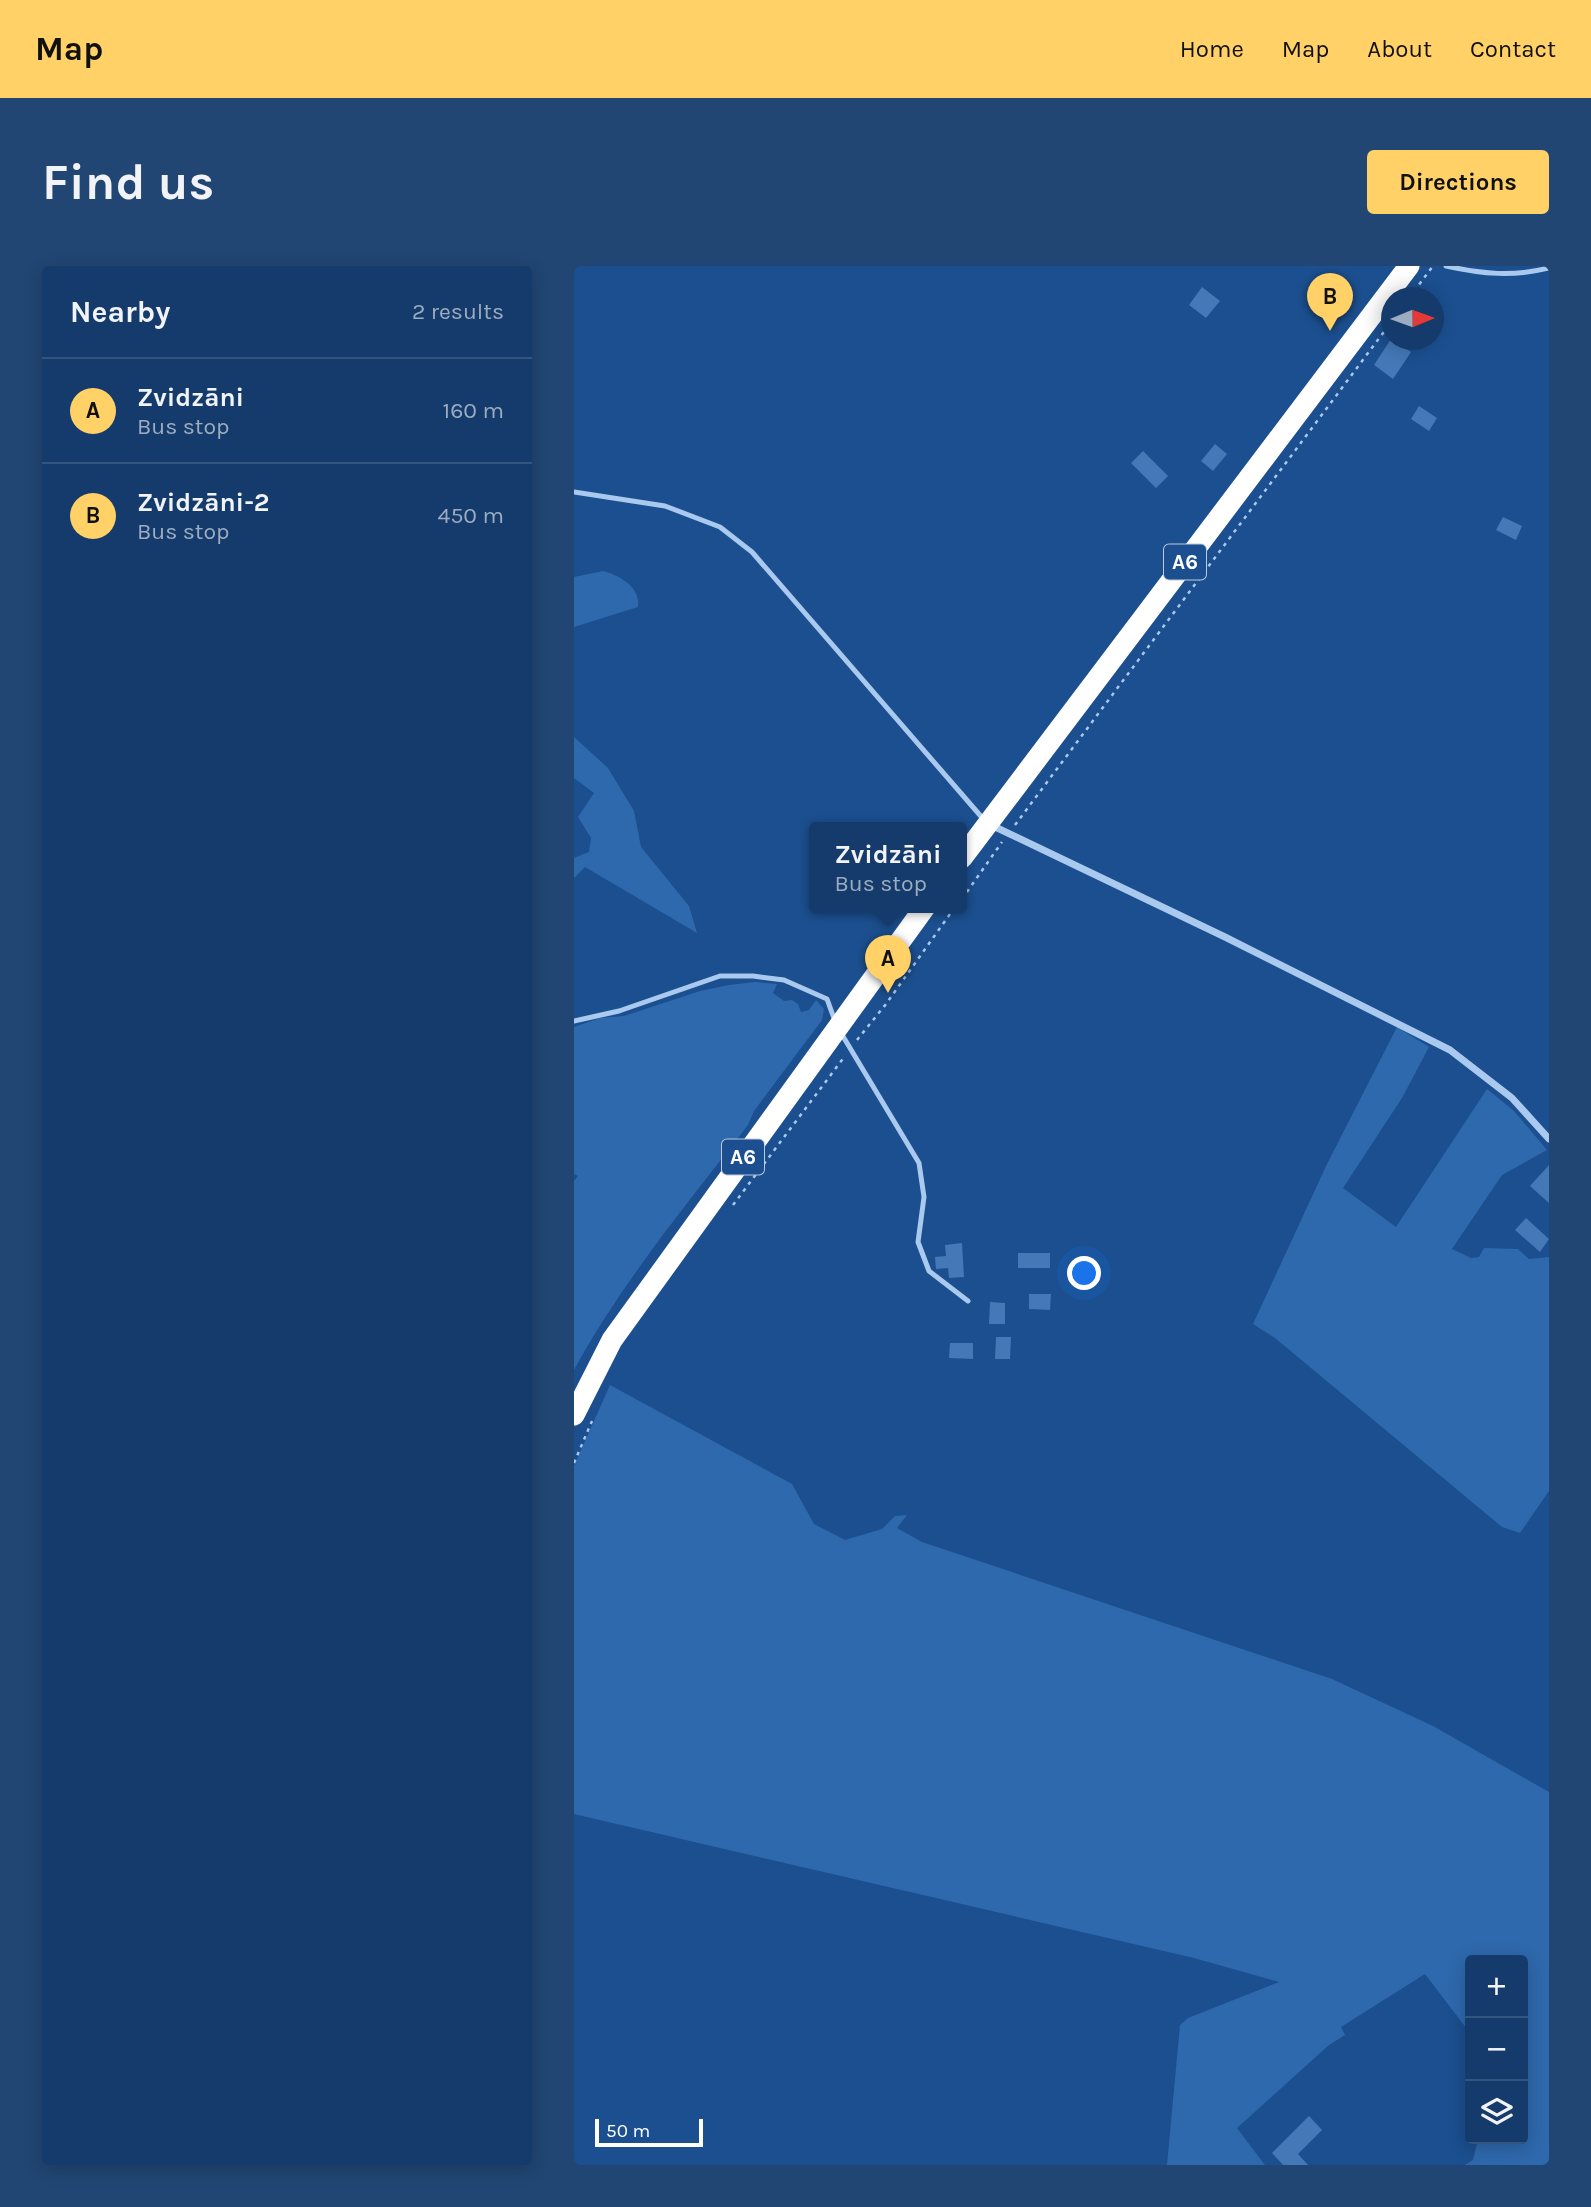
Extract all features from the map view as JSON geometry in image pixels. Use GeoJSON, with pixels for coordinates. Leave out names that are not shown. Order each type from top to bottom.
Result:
{"type":"FeatureCollection","features":[{"type":"Feature","properties":{"kind":"highway","name":"A6"},"geometry":{"type":"LineString","coordinates":[[967,850],[1409,266]]}},
{"type":"Feature","properties":{"kind":"highway","name":"A6"},"geometry":{"type":"LineString","coordinates":[[584,1417],[612,1340],[921,913]]}},
{"type":"Feature","properties":{"kind":"street"},"geometry":{"type":"LineString","coordinates":[[988,823],[1450,1049],[1512,1098],[1549,1139]]}},
{"type":"Feature","properties":{"kind":"lane"},"geometry":{"type":"LineString","coordinates":[[1446,266],[1486,274],[1527,273],[1549,268]]}},
{"type":"Feature","properties":{"kind":"lane"},"geometry":{"type":"LineString","coordinates":[[574,492],[665,506],[720,527],[752,552],[988,823]]}},
{"type":"Feature","properties":{"kind":"lane"},"geometry":{"type":"LineString","coordinates":[[574,1021],[619,1011],[720,976],[784,980],[827,999],[837,1027],[919,1163],[924,1197],[918,1242],[929,1271],[968,1301]]}},
{"type":"Feature","properties":{"kind":"path"},"geometry":{"type":"LineString","coordinates":[[1417,287],[1433,266]]}},
{"type":"Feature","properties":{"kind":"path"},"geometry":{"type":"LineString","coordinates":[[967,891],[1381,334]]}},
{"type":"Feature","properties":{"kind":"path"},"geometry":{"type":"LineString","coordinates":[[734,1204],[952,913]]}},
{"type":"Feature","properties":{"kind":"path"},"geometry":{"type":"LineString","coordinates":[[574,1463],[584,1417]]}},
{"type":"Feature","properties":{"kind":"shaded area"},"geometry":{"type":"Polygon","coordinates":[[[603,571],[628,583],[636,594],[638,607],[574,627],[574,577],[603,571]]]}},
{"type":"Feature","properties":{"kind":"shaded area"},"geometry":{"type":"Polygon","coordinates":[[[574,737],[608,768],[634,811],[641,847],[689,906],[697,933],[585,867],[574,878],[574,858],[589,852],[591,838],[578,817],[594,793],[574,778],[574,737]]]}},
{"type":"Feature","properties":{"kind":"shaded area"},"geometry":{"type":"Polygon","coordinates":[[[755,982],[777,984],[773,993],[784,1001],[792,1000],[798,1004],[801,1012],[809,1010],[816,1000],[824,1009],[822,1020],[754,1111],[748,1125],[634,1275],[574,1370],[574,1181],[578,1176],[574,1174],[574,1027],[600,1018],[624,1016],[700,991],[755,982]]]}},
{"type":"Feature","properties":{"kind":"shaded area"},"geometry":{"type":"Polygon","coordinates":[[[1397,1027],[1429,1047],[1402,1098],[1343,1188],[1396,1227],[1487,1089],[1514,1111],[1547,1150],[1502,1175],[1452,1249],[1471,1258],[1479,1257],[1484,1248],[1518,1249],[1529,1259],[1549,1257],[1549,1491],[1520,1533],[1502,1527],[1275,1338],[1253,1324],[1327,1164],[1397,1027]]]}},
{"type":"Feature","properties":{"kind":"shaded area"},"geometry":{"type":"Polygon","coordinates":[[[610,1385],[792,1484],[814,1524],[845,1540],[882,1529],[895,1516],[907,1515],[897,1528],[922,1542],[1332,1679],[1433,1726],[1549,1792],[1549,2165],[1465,2165],[1473,2160],[1477,2144],[1528,2144],[1528,1955],[1465,1955],[1465,2026],[1425,1974],[1341,2027],[1345,2035],[1329,2045],[1237,2128],[1265,2165],[1167,2165],[1180,2025],[1188,2018],[1279,1982],[1194,1958],[574,1814],[574,1466],[610,1385]]]}},
{"type":"Feature","properties":{"kind":"building"},"geometry":{"type":"Polygon","coordinates":[[[1202,287],[1220,301],[1206,318],[1189,305],[1202,287]]]}},
{"type":"Feature","properties":{"kind":"building"},"geometry":{"type":"Polygon","coordinates":[[[1384,350],[1411,352],[1393,379],[1374,365],[1384,350]]]}},
{"type":"Feature","properties":{"kind":"building"},"geometry":{"type":"Polygon","coordinates":[[[1419,406],[1437,418],[1429,431],[1411,419],[1419,406]]]}},
{"type":"Feature","properties":{"kind":"building"},"geometry":{"type":"Polygon","coordinates":[[[1215,444],[1227,454],[1213,471],[1201,461],[1215,444]]]}},
{"type":"Feature","properties":{"kind":"building"},"geometry":{"type":"Polygon","coordinates":[[[1143,451],[1168,476],[1156,488],[1131,463],[1143,451]]]}},
{"type":"Feature","properties":{"kind":"building"},"geometry":{"type":"Polygon","coordinates":[[[1503,517],[1522,526],[1516,540],[1496,530],[1503,517]]]}},
{"type":"Feature","properties":{"kind":"building"},"geometry":{"type":"Polygon","coordinates":[[[1549,1165],[1549,1203],[1530,1186],[1549,1165]]]}},
{"type":"Feature","properties":{"kind":"building"},"geometry":{"type":"Polygon","coordinates":[[[1526,1218],[1549,1239],[1540,1252],[1515,1230],[1526,1218]]]}},
{"type":"Feature","properties":{"kind":"building"},"geometry":{"type":"Polygon","coordinates":[[[962,1243],[964,1277],[949,1278],[948,1268],[936,1269],[935,1257],[946,1256],[945,1245],[962,1243]]]}},
{"type":"Feature","properties":{"kind":"building"},"geometry":{"type":"Polygon","coordinates":[[[1018,1253],[1050,1253],[1050,1268],[1018,1268],[1018,1253]]]}},
{"type":"Feature","properties":{"kind":"building"},"geometry":{"type":"Polygon","coordinates":[[[1029,1294],[1051,1294],[1050,1310],[1029,1309],[1029,1294]]]}},
{"type":"Feature","properties":{"kind":"building"},"geometry":{"type":"Polygon","coordinates":[[[990,1302],[1005,1303],[1005,1324],[989,1324],[990,1302]]]}},
{"type":"Feature","properties":{"kind":"building"},"geometry":{"type":"Polygon","coordinates":[[[996,1337],[1011,1337],[1010,1359],[995,1359],[996,1337]]]}},
{"type":"Feature","properties":{"kind":"building"},"geometry":{"type":"Polygon","coordinates":[[[950,1343],[973,1343],[973,1359],[949,1358],[950,1343]]]}},
{"type":"Feature","properties":{"kind":"building"},"geometry":{"type":"Polygon","coordinates":[[[1309,2116],[1322,2130],[1298,2154],[1308,2165],[1283,2165],[1272,2153],[1309,2116]]]}},
{"type":"Feature","properties":{"kind":"place","name":"Zvidzāni-2"},"geometry":{"type":"Point","coordinates":[1330,331]}},
{"type":"Feature","properties":{"kind":"place","name":"Zvidzāni"},"geometry":{"type":"Point","coordinates":[888,993]}}]}
